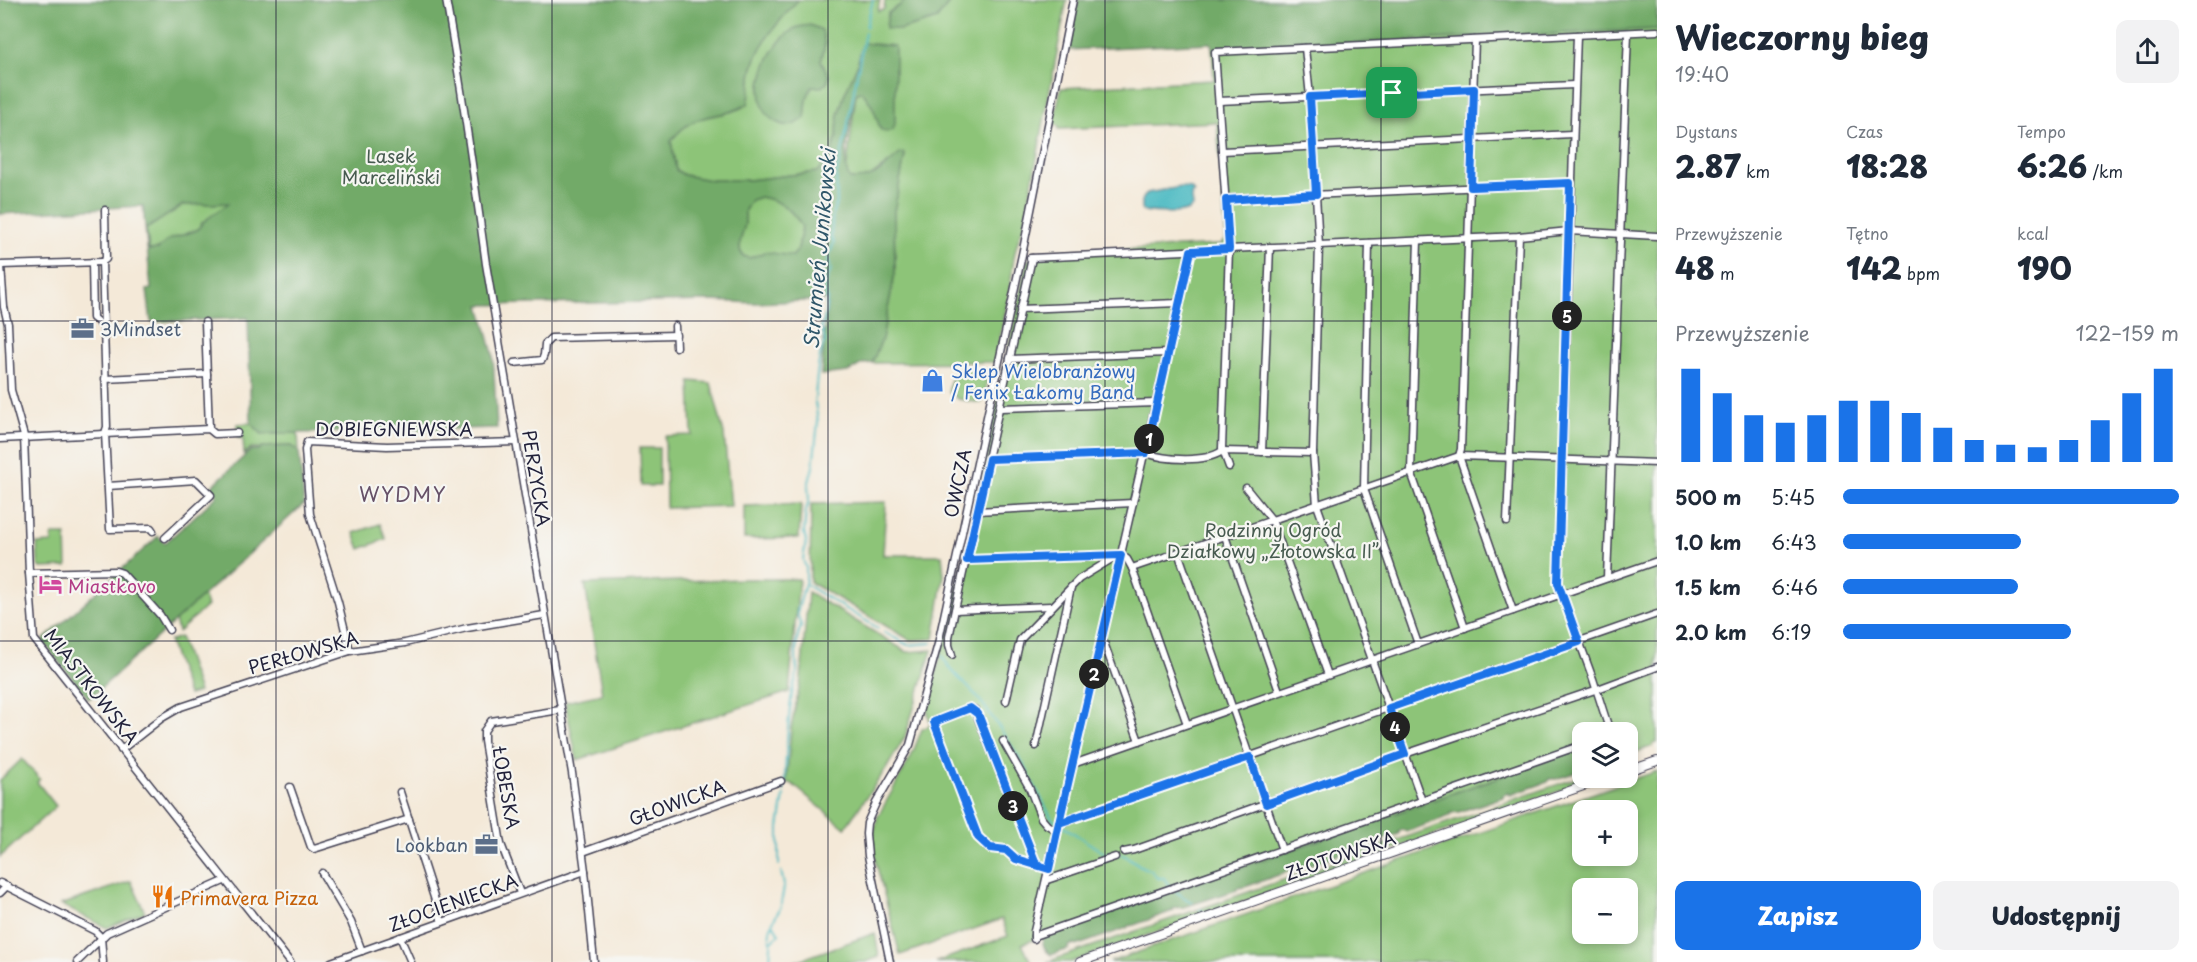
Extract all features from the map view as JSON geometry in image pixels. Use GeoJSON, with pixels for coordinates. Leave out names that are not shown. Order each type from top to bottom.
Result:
{"type":"FeatureCollection","features":[{"type":"Feature","properties":{"kind":"street","name":"PERZYCKA"},"geometry":{"type":"LineString","coordinates":[[447,0],[465,103],[475,189],[572,773],[594,962]]}},
{"type":"Feature","properties":{"kind":"street","name":"OWCZA"},"geometry":{"type":"LineString","coordinates":[[890,962],[868,856],[867,823],[910,745],[938,644],[1023,250],[1073,0]]}},
{"type":"Feature","properties":{"kind":"street"},"geometry":{"type":"LineString","coordinates":[[1229,467],[1222,451],[1229,249],[1215,52],[1657,32]]}},
{"type":"Feature","properties":{"kind":"street"},"geometry":{"type":"LineString","coordinates":[[1607,578],[1628,33]]}},
{"type":"Feature","properties":{"kind":"street"},"geometry":{"type":"LineString","coordinates":[[1577,35],[1570,183],[1558,583],[1606,722]]}},
{"type":"Feature","properties":{"kind":"street"},"geometry":{"type":"LineString","coordinates":[[1475,40],[1473,139],[1459,456],[1513,611]]}},
{"type":"Feature","properties":{"kind":"street"},"geometry":{"type":"LineString","coordinates":[[1305,48],[1319,245],[1313,453],[1317,505],[1422,801]]}},
{"type":"Feature","properties":{"kind":"street"},"geometry":{"type":"LineString","coordinates":[[1218,101],[1574,85]]}},
{"type":"Feature","properties":{"kind":"street"},"geometry":{"type":"LineString","coordinates":[[1222,151],[1572,134]]}},
{"type":"Feature","properties":{"kind":"street"},"geometry":{"type":"LineString","coordinates":[[1226,200],[1570,183]]}},
{"type":"Feature","properties":{"kind":"street"},"geometry":{"type":"LineString","coordinates":[[1,266],[106,260],[105,210]]}},
{"type":"Feature","properties":{"kind":"street"},"geometry":{"type":"LineString","coordinates":[[952,655],[948,645],[949,637],[1031,258],[1520,236],[1569,231],[1657,236]]}},
{"type":"Feature","properties":{"kind":"street"},"geometry":{"type":"LineString","coordinates":[[1507,522],[1520,236]]}},
{"type":"Feature","properties":{"kind":"street"},"geometry":{"type":"LineString","coordinates":[[1419,240],[1411,472],[1465,628]]}},
{"type":"Feature","properties":{"kind":"street"},"geometry":{"type":"LineString","coordinates":[[1369,243],[1364,489],[1418,644]]}},
{"type":"Feature","properties":{"kind":"street"},"geometry":{"type":"LineString","coordinates":[[1262,452],[1270,247]]}},
{"type":"Feature","properties":{"kind":"street"},"geometry":{"type":"LineString","coordinates":[[1191,251],[1034,938],[1572,748]]}},
{"type":"Feature","properties":{"kind":"street"},"geometry":{"type":"LineString","coordinates":[[92,262],[93,318],[103,326]]}},
{"type":"Feature","properties":{"kind":"street"},"geometry":{"type":"LineString","coordinates":[[102,262],[107,427],[105,433],[110,529],[150,528],[153,531]]}},
{"type":"Feature","properties":{"kind":"street","name":"MIASTKOWSKA"},"geometry":{"type":"LineString","coordinates":[[1,266],[4,307],[8,324],[11,390],[24,436],[32,635],[290,962]]}},
{"type":"Feature","properties":{"kind":"street"},"geometry":{"type":"LineString","coordinates":[[1020,309],[1179,303]]}},
{"type":"Feature","properties":{"kind":"street"},"geometry":{"type":"LineString","coordinates":[[206,322],[209,429]]}},
{"type":"Feature","properties":{"kind":"street"},"geometry":{"type":"LineString","coordinates":[[675,326],[676,347]]}},
{"type":"Feature","properties":{"kind":"street"},"geometry":{"type":"LineString","coordinates":[[514,363],[542,360],[544,344],[551,338],[676,335]]}},
{"type":"Feature","properties":{"kind":"street"},"geometry":{"type":"LineString","coordinates":[[1010,359],[1168,353]]}},
{"type":"Feature","properties":{"kind":"street"},"geometry":{"type":"LineString","coordinates":[[105,379],[207,374]]}},
{"type":"Feature","properties":{"kind":"street"},"geometry":{"type":"LineString","coordinates":[[1000,408],[1157,403]]}},
{"type":"Feature","properties":{"kind":"street"},"geometry":{"type":"LineString","coordinates":[[0,439],[24,436],[209,429],[215,434],[237,433]]}},
{"type":"Feature","properties":{"kind":"street","name":"DOBIEGNIEWSKA"},"geometry":{"type":"LineString","coordinates":[[350,651],[338,602],[310,514],[305,450],[307,442],[387,446],[516,442]]}},
{"type":"Feature","properties":{"kind":"street"},"geometry":{"type":"LineString","coordinates":[[989,459],[1146,453],[1159,458],[1178,459],[1216,456],[1222,451],[1313,453]]}},
{"type":"Feature","properties":{"kind":"street"},"geometry":{"type":"LineString","coordinates":[[1132,568],[1459,456],[1511,456],[1657,463]]}},
{"type":"Feature","properties":{"kind":"street"},"geometry":{"type":"LineString","coordinates":[[108,486],[196,480],[211,495],[165,538]]}},
{"type":"Feature","properties":{"kind":"street"},"geometry":{"type":"LineString","coordinates":[[1246,488],[1272,520],[1328,675]]}},
{"type":"Feature","properties":{"kind":"street"},"geometry":{"type":"LineString","coordinates":[[977,511],[1133,503]]}},
{"type":"Feature","properties":{"kind":"street"},"geometry":{"type":"LineString","coordinates":[[1225,536],[1279,691]]}},
{"type":"Feature","properties":{"kind":"street"},"geometry":{"type":"LineString","coordinates":[[1178,552],[1282,850]]}},
{"type":"Feature","properties":{"kind":"street"},"geometry":{"type":"LineString","coordinates":[[1006,701],[1020,640],[1079,579],[1121,555]]}},
{"type":"Feature","properties":{"kind":"street"},"geometry":{"type":"LineString","coordinates":[[967,560],[1121,555],[1127,559],[1187,724]]}},
{"type":"Feature","properties":{"kind":"street"},"geometry":{"type":"LineString","coordinates":[[1073,764],[1657,561]]}},
{"type":"Feature","properties":{"kind":"street"},"geometry":{"type":"LineString","coordinates":[[29,573],[116,571],[122,573],[160,615],[169,630]]}},
{"type":"Feature","properties":{"kind":"street"},"geometry":{"type":"LineString","coordinates":[[1036,746],[1071,587]]}},
{"type":"Feature","properties":{"kind":"street"},"geometry":{"type":"LineString","coordinates":[[955,610],[1051,606]]}},
{"type":"Feature","properties":{"kind":"street","name":"PERŁOWSKA"},"geometry":{"type":"LineString","coordinates":[[121,750],[162,717],[180,706],[350,651],[405,643],[457,630],[544,615]]}},
{"type":"Feature","properties":{"kind":"street"},"geometry":{"type":"LineString","coordinates":[[1059,823],[1657,615]]}},
{"type":"Feature","properties":{"kind":"street"},"geometry":{"type":"LineString","coordinates":[[1102,636],[1139,741]]}},
{"type":"Feature","properties":{"kind":"street"},"geometry":{"type":"LineString","coordinates":[[1124,852],[1657,667]]}},
{"type":"Feature","properties":{"kind":"street"},"geometry":{"type":"LineString","coordinates":[[1040,866],[1035,861],[975,710],[970,708],[932,721],[978,837],[990,848],[1006,850],[1016,859],[1049,869]]}},
{"type":"Feature","properties":{"kind":"street","name":"ŁOBESKA"},"geometry":{"type":"LineString","coordinates":[[520,893],[501,844],[484,731],[491,721],[560,710]]}},
{"type":"Feature","properties":{"kind":"street"},"geometry":{"type":"LineString","coordinates":[[1003,741],[1029,787],[1041,818],[1057,831]]}},
{"type":"Feature","properties":{"kind":"street"},"geometry":{"type":"LineString","coordinates":[[1638,768],[1657,761]]}},
{"type":"Feature","properties":{"kind":"street","name":"GŁOWICKA"},"geometry":{"type":"LineString","coordinates":[[583,852],[781,781]]}},
{"type":"Feature","properties":{"kind":"street"},"geometry":{"type":"LineString","coordinates":[[290,787],[311,846],[319,849],[409,819]]}},
{"type":"Feature","properties":{"kind":"street","name":"ZŁOTOWSKA"},"geometry":{"type":"LineString","coordinates":[[1080,962],[1578,788]]}},
{"type":"Feature","properties":{"kind":"street"},"geometry":{"type":"LineString","coordinates":[[400,792],[442,922]]}},
{"type":"Feature","properties":{"kind":"street"},"geometry":{"type":"LineString","coordinates":[[1047,880],[1114,857]]}},
{"type":"Feature","properties":{"kind":"street","name":"ZŁOCIENIECKA"},"geometry":{"type":"LineString","coordinates":[[331,962],[585,871]]}},
{"type":"Feature","properties":{"kind":"street"},"geometry":{"type":"LineString","coordinates":[[322,873],[351,922],[362,951]]}},
{"type":"Feature","properties":{"kind":"street"},"geometry":{"type":"LineString","coordinates":[[77,962],[101,937],[224,881]]}},
{"type":"Feature","properties":{"kind":"street"},"geometry":{"type":"LineString","coordinates":[[0,883],[95,931],[101,937],[103,962]]}},
{"type":"Feature","properties":{"kind":"street"},"geometry":{"type":"LineString","coordinates":[[0,893],[7,886]]}},
{"type":"Feature","properties":{"kind":"street"},"geometry":{"type":"LineString","coordinates":[[400,937],[411,962]]}},
{"type":"Feature","properties":{"kind":"green space","name":"Lasek Marceliński"},"geometry":{"type":"Polygon","coordinates":[[[0,0],[798,0],[770,33],[759,51],[752,71],[748,104],[727,113],[708,116],[690,123],[671,141],[676,170],[684,175],[710,180],[749,180],[817,172],[829,159],[837,136],[838,115],[857,66],[863,43],[895,46],[895,124],[893,130],[886,132],[880,129],[873,108],[861,91],[856,94],[846,151],[847,172],[850,179],[867,178],[883,169],[900,154],[905,155],[894,211],[895,273],[882,339],[872,363],[862,364],[848,372],[821,375],[827,300],[755,303],[712,301],[480,305],[493,354],[497,428],[262,434],[251,423],[248,318],[151,322],[147,290],[151,289],[143,206],[0,214],[0,0]],[[760,197],[751,200],[745,210],[745,224],[740,242],[743,256],[750,258],[765,252],[793,256],[798,249],[802,227],[785,207],[760,197]],[[229,203],[183,205],[146,229],[149,250],[158,249],[168,240],[197,230],[203,222],[229,203]]]}},
{"type":"Feature","properties":{"kind":"green space"},"geometry":{"type":"Polygon","coordinates":[[[798,0],[880,0],[878,11],[884,9],[885,0],[904,0],[902,4],[888,13],[886,27],[900,30],[937,19],[951,0],[1067,0],[1024,226],[1016,248],[995,362],[872,363],[882,339],[895,273],[894,211],[905,155],[867,178],[850,179],[846,173],[856,94],[861,91],[873,109],[880,129],[863,43],[857,66],[838,115],[837,136],[829,159],[817,172],[749,180],[710,180],[684,175],[676,170],[671,141],[690,123],[708,116],[727,113],[748,104],[752,71],[759,51],[770,33],[798,0]],[[784,37],[765,71],[760,94],[805,118],[807,98],[812,86],[827,83],[828,76],[821,61],[825,44],[784,37]]]}},
{"type":"Feature","properties":{"kind":"green space"},"geometry":{"type":"Polygon","coordinates":[[[904,0],[951,0],[937,19],[900,30],[886,28],[888,13],[902,4],[904,0]]]}},
{"type":"Feature","properties":{"kind":"green space"},"geometry":{"type":"Polygon","coordinates":[[[1078,0],[1657,0],[1657,29],[1212,49],[1211,43],[1068,50],[1078,0]]]}},
{"type":"Feature","properties":{"kind":"green space"},"geometry":{"type":"Polygon","coordinates":[[[810,25],[822,30],[825,44],[821,61],[829,76],[827,83],[821,87],[812,86],[807,98],[805,118],[798,123],[784,125],[776,122],[766,113],[761,101],[764,73],[769,58],[786,35],[798,27],[810,25]]]}},
{"type":"Feature","properties":{"kind":"green space","name":"Rodzinny Ogród Działkowy „Złotowska II”"},"geometry":{"type":"Polygon","coordinates":[[[1657,29],[1657,742],[1653,743],[1653,746],[1638,751],[1638,722],[1572,722],[1572,752],[1022,944],[1031,962],[936,962],[1008,936],[1002,919],[900,955],[876,863],[873,837],[877,818],[911,757],[922,729],[931,725],[927,710],[965,555],[1027,260],[1030,261],[1031,254],[1220,245],[1226,239],[1217,122],[1059,129],[1058,125],[1053,125],[1061,88],[1214,80],[1212,49],[1657,29]]]}},
{"type":"Feature","properties":{"kind":"green space"},"geometry":{"type":"Polygon","coordinates":[[[760,197],[785,207],[802,227],[798,249],[793,256],[754,256],[750,258],[743,256],[740,242],[745,224],[745,210],[751,200],[760,197]]]}},
{"type":"Feature","properties":{"kind":"green space"},"geometry":{"type":"Polygon","coordinates":[[[230,203],[203,222],[197,230],[169,240],[158,249],[149,250],[146,229],[183,205],[230,203]]]}},
{"type":"Feature","properties":{"kind":"green space"},"geometry":{"type":"Polygon","coordinates":[[[969,370],[982,370],[988,373],[985,394],[981,403],[958,399],[949,392],[951,380],[969,370]]]}},
{"type":"Feature","properties":{"kind":"green space"},"geometry":{"type":"Polygon","coordinates":[[[690,381],[711,383],[724,434],[731,506],[666,508],[665,436],[692,435],[690,381]]]}},
{"type":"Feature","properties":{"kind":"green space"},"geometry":{"type":"Polygon","coordinates":[[[251,423],[262,434],[298,433],[299,451],[291,446],[262,447],[259,450],[251,448],[244,454],[243,438],[238,438],[237,424],[251,423]]]}},
{"type":"Feature","properties":{"kind":"green space"},"geometry":{"type":"Polygon","coordinates":[[[291,446],[299,451],[304,504],[89,699],[42,641],[158,536],[165,543],[217,496],[210,488],[251,450],[259,450],[262,447],[291,446]]]}},
{"type":"Feature","properties":{"kind":"green space"},"geometry":{"type":"Polygon","coordinates":[[[640,448],[659,448],[659,486],[641,486],[640,448]]]}},
{"type":"Feature","properties":{"kind":"green space"},"geometry":{"type":"Polygon","coordinates":[[[886,502],[883,555],[942,555],[944,575],[934,639],[910,640],[810,582],[811,504],[886,502]]]}},
{"type":"Feature","properties":{"kind":"green space"},"geometry":{"type":"Polygon","coordinates":[[[801,504],[799,538],[744,539],[744,506],[801,504]]]}},
{"type":"Feature","properties":{"kind":"green space"},"geometry":{"type":"Polygon","coordinates":[[[380,524],[386,539],[360,549],[354,533],[380,524]]]}},
{"type":"Feature","properties":{"kind":"green space"},"geometry":{"type":"Polygon","coordinates":[[[52,535],[66,535],[67,567],[41,568],[38,565],[37,544],[52,543],[52,535]]]}},
{"type":"Feature","properties":{"kind":"green space"},"geometry":{"type":"Polygon","coordinates":[[[799,579],[789,692],[577,760],[565,702],[602,694],[585,584],[799,579]]]}},
{"type":"Feature","properties":{"kind":"green space"},"geometry":{"type":"Polygon","coordinates":[[[808,592],[907,652],[932,650],[905,737],[845,828],[791,783],[786,784],[791,728],[801,679],[808,592]]]}},
{"type":"Feature","properties":{"kind":"green space"},"geometry":{"type":"Polygon","coordinates":[[[203,595],[207,606],[178,632],[175,620],[203,595]]]}},
{"type":"Feature","properties":{"kind":"green space"},"geometry":{"type":"Polygon","coordinates":[[[180,637],[199,692],[188,695],[169,641],[180,637]]]}},
{"type":"Feature","properties":{"kind":"green space"},"geometry":{"type":"Polygon","coordinates":[[[1572,752],[1572,774],[1557,779],[1549,779],[1548,782],[1451,813],[1450,816],[1406,832],[1399,831],[1399,834],[1348,852],[1347,850],[1342,851],[1341,854],[1297,869],[1290,869],[1290,871],[1237,888],[1237,890],[1173,909],[1173,911],[1127,928],[1076,946],[1074,944],[1069,946],[1069,949],[1051,955],[1044,947],[1042,937],[1572,752]]]}},
{"type":"Feature","properties":{"kind":"green space"},"geometry":{"type":"Polygon","coordinates":[[[22,759],[40,779],[37,782],[56,806],[0,857],[0,780],[22,759]]]}},
{"type":"Feature","properties":{"kind":"green space"},"geometry":{"type":"Polygon","coordinates":[[[1657,771],[1657,962],[1110,962],[1572,801],[1572,866],[1638,866],[1638,800],[1574,800],[1608,788],[1638,788],[1638,778],[1657,771]]]}},
{"type":"Feature","properties":{"kind":"green space"},"geometry":{"type":"Polygon","coordinates":[[[1572,779],[1572,786],[1071,962],[1047,962],[1572,779]]]}},
{"type":"Feature","properties":{"kind":"green space"},"geometry":{"type":"Polygon","coordinates":[[[131,881],[145,912],[107,928],[61,905],[131,881]]]}},
{"type":"Feature","properties":{"kind":"green space"},"geometry":{"type":"Polygon","coordinates":[[[875,933],[879,957],[865,962],[794,962],[875,933]]]}},
{"type":"Feature","properties":{"kind":"water"},"geometry":{"type":"Polygon","coordinates":[[[1181,187],[1191,188],[1194,193],[1191,194],[1193,205],[1189,210],[1170,213],[1142,210],[1142,200],[1147,193],[1181,187]]]}},
{"type":"Feature","properties":{"kind":"waterway","name":"Strumień Junikowski"},"geometry":{"type":"LineString","coordinates":[[866,27],[873,0]]}},
{"type":"Feature","properties":{"kind":"waterway","name":"Strumień Junikowski"},"geometry":{"type":"LineString","coordinates":[[815,399],[819,360],[825,341],[821,327],[827,299],[825,285],[831,269],[828,260],[834,242],[831,237],[833,211],[837,203],[836,176],[865,32]]}},
{"type":"Feature","properties":{"kind":"waterway","name":"Strumień Junikowski"},"geometry":{"type":"LineString","coordinates":[[807,508],[818,422],[815,402]]}},
{"type":"Feature","properties":{"kind":"waterway","name":"Strumień Junikowski"},"geometry":{"type":"LineString","coordinates":[[784,791],[789,717],[797,673],[796,648],[801,626],[797,613],[806,580],[803,560],[806,541],[804,533],[806,509]]}},
{"type":"Feature","properties":{"kind":"waterway"},"geometry":{"type":"LineString","coordinates":[[806,585],[878,628]]}},
{"type":"Feature","properties":{"kind":"waterway"},"geometry":{"type":"LineString","coordinates":[[884,632],[908,645],[932,643]]}},
{"type":"Feature","properties":{"kind":"waterway"},"geometry":{"type":"LineString","coordinates":[[942,655],[958,678],[985,707],[1028,772]]}},
{"type":"Feature","properties":{"kind":"waterway"},"geometry":{"type":"LineString","coordinates":[[1028,774],[1052,819],[1056,822]]}},
{"type":"Feature","properties":{"kind":"waterway","name":"Strumień Junikowski"},"geometry":{"type":"LineString","coordinates":[[779,865],[779,828],[784,795]]}},
{"type":"Feature","properties":{"kind":"waterway"},"geometry":{"type":"LineString","coordinates":[[1063,826],[1104,853],[1120,854]]}},
{"type":"Feature","properties":{"kind":"waterway"},"geometry":{"type":"LineString","coordinates":[[1123,855],[1151,870],[1157,878],[1164,878],[1170,887]]}},
{"type":"Feature","properties":{"kind":"waterway","name":"Strumień Junikowski"},"geometry":{"type":"LineString","coordinates":[[781,871],[784,885]]}},
{"type":"Feature","properties":{"kind":"waterway","name":"Strumień Junikowski"},"geometry":{"type":"LineString","coordinates":[[781,904],[784,887]]}},
{"type":"Feature","properties":{"kind":"waterway"},"geometry":{"type":"LineString","coordinates":[[1175,891],[1192,903]]}},
{"type":"Feature","properties":{"kind":"waterway","name":"Strumień Junikowski"},"geometry":{"type":"LineString","coordinates":[[771,942],[771,928],[781,906]]}},
{"type":"Feature","properties":{"kind":"waterway"},"geometry":{"type":"LineString","coordinates":[[1200,909],[1203,912]]}},
{"type":"Feature","properties":{"kind":"waterway","name":"Strumień Junikowski"},"geometry":{"type":"LineString","coordinates":[[773,924],[779,934]]}},
{"type":"Feature","properties":{"kind":"waterway","name":"Strumień Junikowski"},"geometry":{"type":"LineString","coordinates":[[771,942],[779,934]]}},
{"type":"Feature","properties":{"kind":"waterway","name":"Strumień Junikowski"},"geometry":{"type":"LineString","coordinates":[[770,962],[771,944]]}},
{"type":"Feature","properties":{"kind":"place","name":"3Mindset"},"geometry":{"type":"Point","coordinates":[82,328]}},
{"type":"Feature","properties":{"kind":"place","name":"Sklep Wielobranżowy / Fenix Łakomy Band"},"geometry":{"type":"Point","coordinates":[933,380]}},
{"type":"Feature","properties":{"kind":"place","name":"Miastkovo"},"geometry":{"type":"Point","coordinates":[50,585]}},
{"type":"Feature","properties":{"kind":"place","name":"Lookban"},"geometry":{"type":"Point","coordinates":[486,844]}},
{"type":"Feature","properties":{"kind":"place","name":"Primavera Pizza"},"geometry":{"type":"Point","coordinates":[162,897]}},
{"type":"Feature","properties":{"kind":"district","name":"WYDMY"},"geometry":{"type":"Point","coordinates":[403,494]}},
{"type":"Feature","properties":{"kind":"route"},"geometry":{"type":"LineString","coordinates":[[1392,93],[1310,97],[1316,194],[1226,200],[1229,249],[1191,251],[1146,453],[989,459],[967,560],[1121,555],[1057,831],[1049,869],[1016,859],[1006,850],[990,848],[978,837],[934,722],[970,708],[978,714],[1035,861],[1040,866],[1049,869],[1059,823],[1250,757],[1266,804],[1405,754],[1389,708],[1579,642],[1558,583],[1570,183],[1471,187],[1474,89],[1392,93]]}}]}
